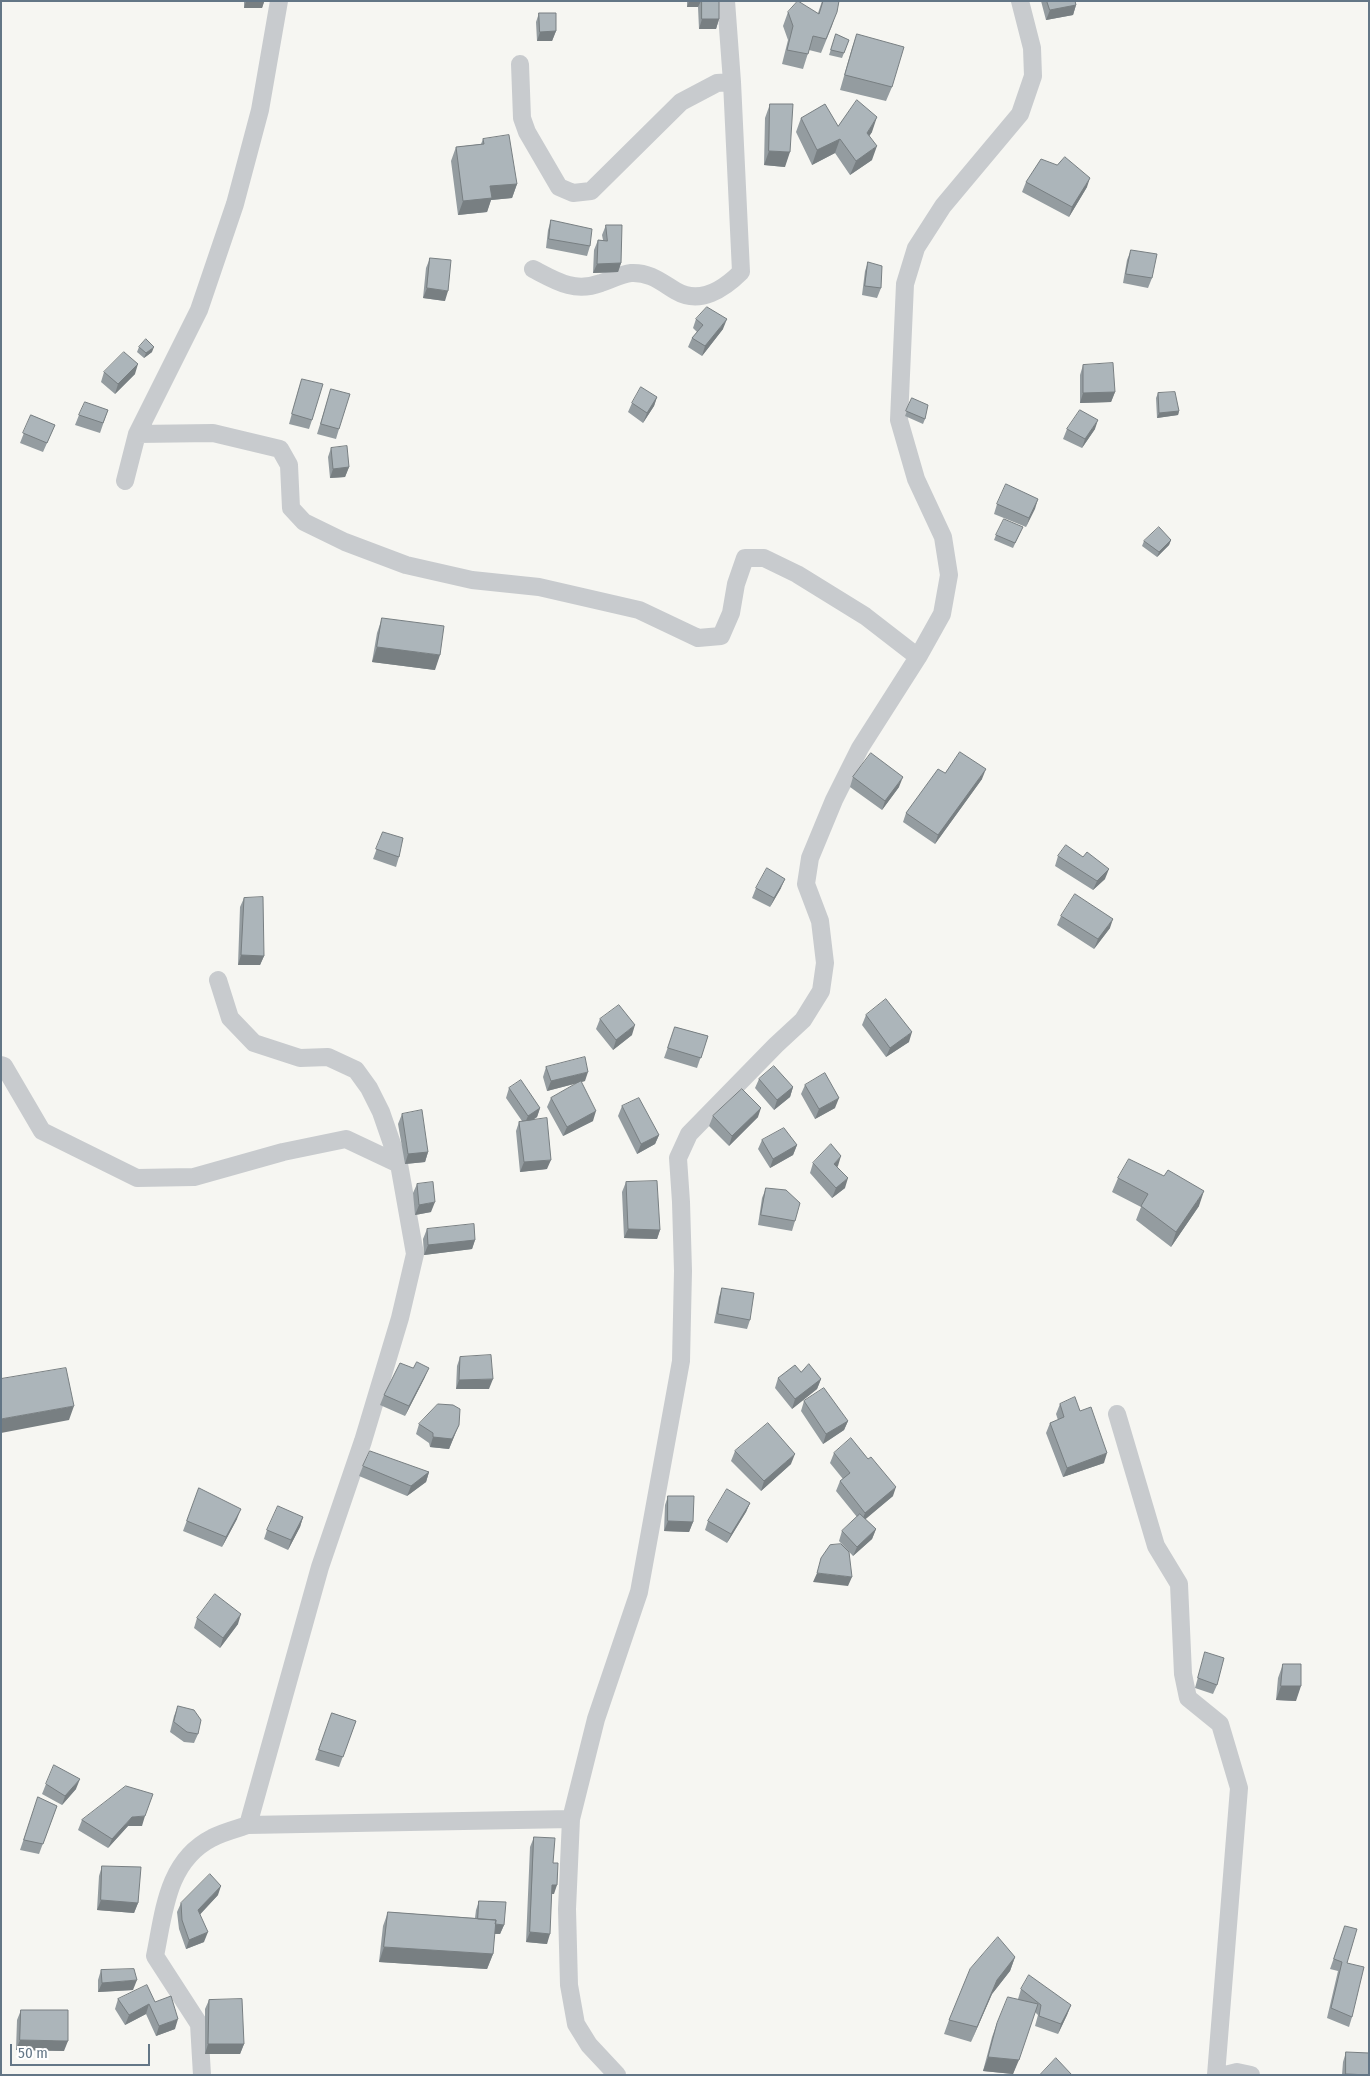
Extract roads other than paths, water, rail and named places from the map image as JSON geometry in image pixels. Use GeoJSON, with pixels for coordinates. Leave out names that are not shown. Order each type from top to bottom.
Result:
{"type":"FeatureCollection","features":[{"type":"Feature","properties":{"kind":"street"},"geometry":{"type":"LineString","coordinates":[[125,481],[137,434],[199,310],[235,204],[260,110],[279,1]]}},
{"type":"Feature","properties":{"kind":"street"},"geometry":{"type":"LineString","coordinates":[[532,269],[563,285],[584,288],[630,273],[644,275],[663,281],[678,292],[696,297],[712,294],[729,284],[741,272],[732,82],[726,1]]}},
{"type":"Feature","properties":{"kind":"street"},"geometry":{"type":"LineString","coordinates":[[617,2075],[589,2046],[576,2024],[569,1985],[567,1909],[572,1819],[596,1719],[639,1592],[681,1361],[682,1262],[678,1158],[689,1134],[803,1020],[821,991],[825,963],[820,921],[806,884],[810,858],[834,800],[860,748],[918,657],[942,614],[948,575],[943,537],[916,479],[898,420],[905,284],[916,248],[943,206],[1020,114],[1034,76],[1032,48],[1020,1]]}},
{"type":"Feature","properties":{"kind":"street"},"geometry":{"type":"LineString","coordinates":[[520,64],[522,118],[527,132],[559,187],[573,193],[591,191],[681,102],[717,83],[732,82]]}},
{"type":"Feature","properties":{"kind":"street"},"geometry":{"type":"LineString","coordinates":[[137,434],[213,433],[280,448],[290,465],[292,508],[304,522],[345,542],[406,565],[472,580],[539,587],[639,610],[698,638],[721,636],[731,613],[736,584],[745,558],[764,558],[797,574],[866,616],[918,657]]}},
{"type":"Feature","properties":{"kind":"street"},"geometry":{"type":"LineString","coordinates":[[218,980],[230,1018],[254,1043],[300,1058],[328,1057],[356,1070],[369,1088],[381,1112],[399,1164],[415,1254],[400,1318],[363,1441],[320,1567],[248,1825]]}},
{"type":"Feature","properties":{"kind":"street"},"geometry":{"type":"LineString","coordinates":[[1,1065],[4,1066],[42,1131],[137,1178],[194,1177],[283,1152],[346,1139],[399,1164]]}},
{"type":"Feature","properties":{"kind":"street"},"geometry":{"type":"LineString","coordinates":[[1116,1414],[1156,1546],[1179,1584],[1183,1674],[1188,1698],[1220,1724],[1239,1788],[1216,2075]]}},
{"type":"Feature","properties":{"kind":"street"},"geometry":{"type":"LineString","coordinates":[[202,2075],[199,2024],[156,1956],[168,1892],[182,1860],[211,1838],[248,1825],[572,1819]]}},
{"type":"Feature","properties":{"kind":"street"},"geometry":{"type":"LineString","coordinates":[[1225,2075],[1237,2072],[1251,2075]]}}]}
